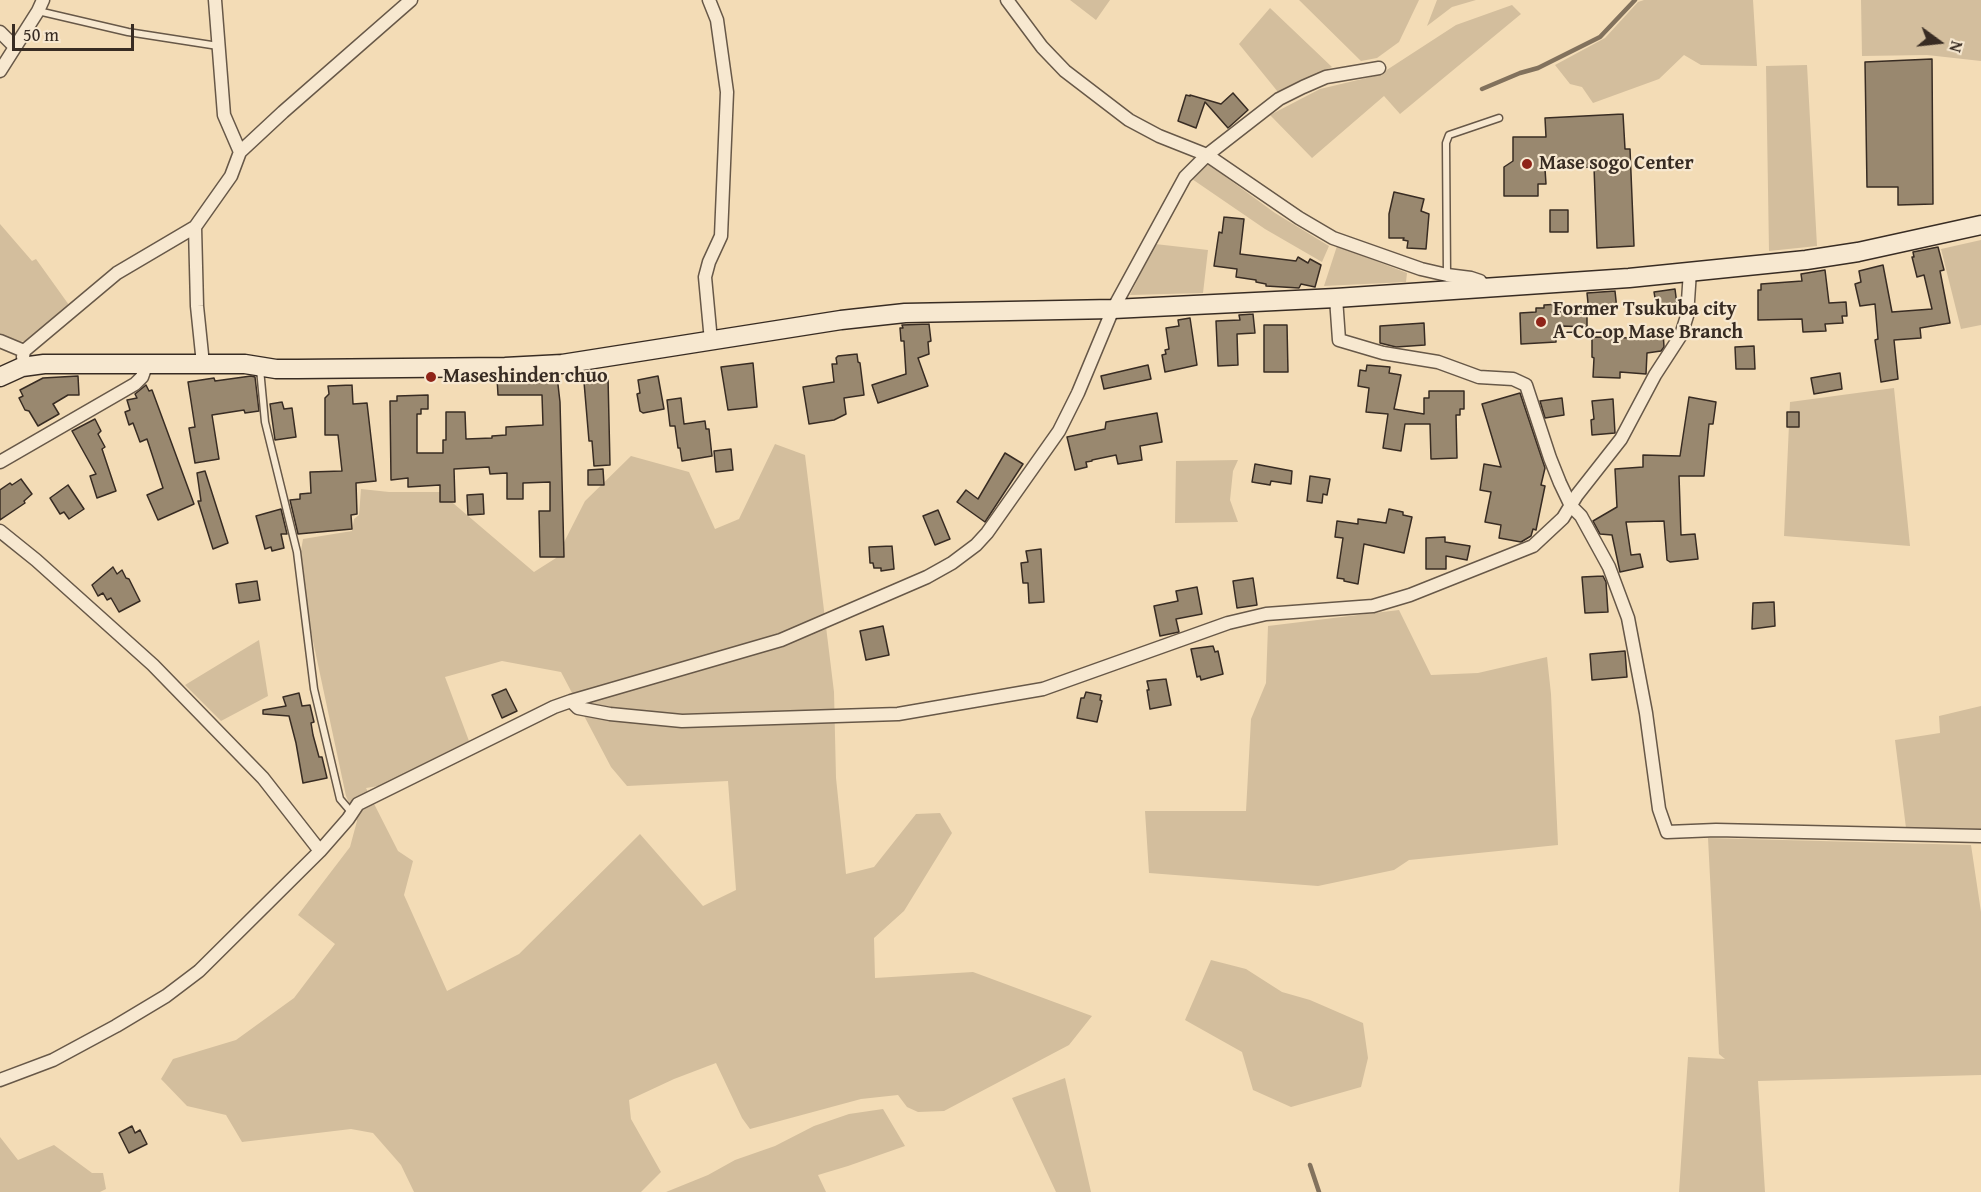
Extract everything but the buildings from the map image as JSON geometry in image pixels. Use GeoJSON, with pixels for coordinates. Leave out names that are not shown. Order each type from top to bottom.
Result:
{"type":"FeatureCollection","features":[{"type":"Feature","properties":{"kind":"street"},"geometry":{"type":"LineString","coordinates":[[215,0],[224,115],[240,152]]}},
{"type":"Feature","properties":{"kind":"street"},"geometry":{"type":"LineString","coordinates":[[0,377],[23,359],[93,292],[117,273],[195,227],[231,176],[240,152],[411,0]]}},
{"type":"Feature","properties":{"kind":"street"},"geometry":{"type":"LineString","coordinates":[[709,0],[717,20],[727,92],[721,236],[705,277],[711,341]]}},
{"type":"Feature","properties":{"kind":"street"},"geometry":{"type":"LineString","coordinates":[[1007,0],[1042,47],[1065,71],[1129,120],[1159,136],[1208,155],[1299,218],[1333,238],[1422,269],[1471,278],[1480,281],[1486,289]]}},
{"type":"Feature","properties":{"kind":"street"},"geometry":{"type":"LineString","coordinates":[[0,70],[41,5]]}},
{"type":"Feature","properties":{"kind":"street"},"geometry":{"type":"LineString","coordinates":[[0,32],[15,47]]}},
{"type":"Feature","properties":{"kind":"street"},"geometry":{"type":"LineString","coordinates":[[0,1080],[53,1060],[116,1026],[166,996],[199,971],[320,851],[358,804],[554,707],[781,640],[952,564],[987,533],[1059,431],[1078,393],[1113,309],[1185,177],[1208,155],[1279,99],[1326,77],[1379,68]]}},
{"type":"Feature","properties":{"kind":"street"},"geometry":{"type":"LineString","coordinates":[[0,341],[23,359],[44,364],[203,363],[260,365],[276,369],[536,366],[562,364],[841,320],[905,313],[1113,309],[1336,298],[1486,289],[1690,272],[1827,256],[1981,225]]}},
{"type":"Feature","properties":{"kind":"street"},"geometry":{"type":"LineString","coordinates":[[195,227],[197,306],[203,363]]}},
{"type":"Feature","properties":{"kind":"street"},"geometry":{"type":"LineString","coordinates":[[571,701],[578,708],[682,721],[898,714],[1043,689],[1228,623],[1266,614],[1373,606],[1410,595],[1533,546],[1550,532],[1621,439],[1655,375],[1681,335],[1687,316],[1690,272]]}},
{"type":"Feature","properties":{"kind":"street"},"geometry":{"type":"LineString","coordinates":[[1336,298],[1339,340],[1383,353],[1438,362],[1479,377],[1513,379],[1527,385],[1550,458],[1571,506],[1581,516],[1609,567],[1628,618],[1646,713],[1659,809],[1667,832],[1716,830],[1981,836]]}},
{"type":"Feature","properties":{"kind":"street"},"geometry":{"type":"LineString","coordinates":[[0,462],[135,384],[142,377],[147,363]]}},
{"type":"Feature","properties":{"kind":"street"},"geometry":{"type":"LineString","coordinates":[[0,531],[36,560],[168,681],[263,778],[320,851]]}},
{"type":"Feature","properties":{"kind":"lane"},"geometry":{"type":"LineString","coordinates":[[41,5],[128,32],[219,46]]}},
{"type":"Feature","properties":{"kind":"lane"},"geometry":{"type":"LineString","coordinates":[[1447,275],[1446,143],[1449,135],[1499,118]]}},
{"type":"Feature","properties":{"kind":"lane"},"geometry":{"type":"LineString","coordinates":[[260,365],[265,422],[297,552],[314,689],[340,799],[352,813]]}},
{"type":"Feature","properties":{"kind":"shaded area"},"geometry":{"type":"Polygon","coordinates":[[[1070,0],[1110,0],[1096,20],[1070,0]]]}},
{"type":"Feature","properties":{"kind":"shaded area"},"geometry":{"type":"Polygon","coordinates":[[[1299,0],[1419,0],[1399,42],[1377,58],[1361,61],[1299,0]]]}},
{"type":"Feature","properties":{"kind":"shaded area"},"geometry":{"type":"Polygon","coordinates":[[[1437,0],[1476,0],[1452,7],[1427,26],[1437,0]]]}},
{"type":"Feature","properties":{"kind":"shaded area"},"geometry":{"type":"Polygon","coordinates":[[[1644,0],[1753,0],[1757,66],[1701,65],[1684,55],[1659,79],[1593,103],[1582,87],[1570,84],[1555,65],[1605,38],[1638,2],[1644,0]]]}},
{"type":"Feature","properties":{"kind":"shaded area"},"geometry":{"type":"Polygon","coordinates":[[[1861,0],[1981,0],[1981,61],[1927,55],[1862,56],[1861,0]]]}},
{"type":"Feature","properties":{"kind":"shaded area"},"geometry":{"type":"Polygon","coordinates":[[[1512,5],[1521,14],[1400,114],[1384,96],[1312,158],[1270,115],[1320,89],[1379,75],[1456,25],[1512,5]]]}},
{"type":"Feature","properties":{"kind":"shaded area"},"geometry":{"type":"Polygon","coordinates":[[[1270,8],[1332,67],[1278,92],[1239,44],[1270,8]]]}},
{"type":"Feature","properties":{"kind":"shaded area"},"geometry":{"type":"Polygon","coordinates":[[[1807,65],[1817,246],[1769,251],[1766,66],[1807,65]]]}},
{"type":"Feature","properties":{"kind":"shaded area"},"geometry":{"type":"Polygon","coordinates":[[[1208,164],[1275,213],[1329,246],[1322,262],[1265,229],[1192,179],[1208,164]]]}},
{"type":"Feature","properties":{"kind":"shaded area"},"geometry":{"type":"Polygon","coordinates":[[[0,224],[32,261],[36,259],[69,305],[28,341],[15,342],[0,336],[0,224]]]}},
{"type":"Feature","properties":{"kind":"shaded area"},"geometry":{"type":"Polygon","coordinates":[[[1981,240],[1981,325],[1961,329],[1941,249],[1981,240]]]}},
{"type":"Feature","properties":{"kind":"shaded area"},"geometry":{"type":"Polygon","coordinates":[[[1155,244],[1208,250],[1203,293],[1130,295],[1155,244]]]}},
{"type":"Feature","properties":{"kind":"shaded area"},"geometry":{"type":"Polygon","coordinates":[[[1337,246],[1407,273],[1406,282],[1324,286],[1337,246]]]}},
{"type":"Feature","properties":{"kind":"shaded area"},"geometry":{"type":"Polygon","coordinates":[[[1894,388],[1910,546],[1784,536],[1790,402],[1894,388]]]}},
{"type":"Feature","properties":{"kind":"shaded area"},"geometry":{"type":"Polygon","coordinates":[[[775,444],[805,455],[834,692],[836,778],[846,874],[874,867],[916,814],[940,813],[952,833],[904,911],[874,938],[875,978],[973,972],[1092,1016],[1069,1045],[944,1111],[918,1112],[907,1107],[898,1095],[861,1099],[750,1129],[742,1118],[716,1063],[629,1100],[631,1119],[661,1172],[641,1192],[414,1192],[401,1165],[373,1133],[351,1129],[242,1142],[226,1115],[187,1106],[161,1079],[173,1059],[236,1040],[294,998],[335,944],[298,915],[350,847],[357,821],[346,796],[310,627],[301,551],[303,539],[352,531],[354,519],[359,515],[361,489],[389,492],[440,492],[534,572],[556,558],[585,501],[631,456],[689,472],[715,529],[739,519],[775,444]],[[502,661],[445,677],[469,741],[379,786],[366,788],[398,851],[413,861],[404,895],[447,991],[519,954],[640,834],[703,906],[736,890],[728,781],[627,786],[611,767],[561,672],[502,661]]]}},
{"type":"Feature","properties":{"kind":"shaded area"},"geometry":{"type":"Polygon","coordinates":[[[1238,460],[1233,471],[1230,500],[1238,522],[1175,523],[1176,461],[1238,460]]]}},
{"type":"Feature","properties":{"kind":"shaded area"},"geometry":{"type":"Polygon","coordinates":[[[1399,610],[1431,675],[1478,673],[1547,657],[1551,694],[1558,845],[1409,860],[1394,870],[1318,886],[1149,873],[1145,811],[1246,811],[1251,719],[1266,683],[1268,626],[1399,610]]]}},
{"type":"Feature","properties":{"kind":"shaded area"},"geometry":{"type":"Polygon","coordinates":[[[259,640],[268,696],[221,721],[185,685],[259,640]]]}},
{"type":"Feature","properties":{"kind":"shaded area"},"geometry":{"type":"Polygon","coordinates":[[[1981,706],[1981,830],[1906,828],[1895,740],[1940,733],[1939,716],[1981,706]]]}},
{"type":"Feature","properties":{"kind":"shaded area"},"geometry":{"type":"Polygon","coordinates":[[[1708,838],[1971,845],[1981,912],[1981,1075],[1758,1081],[1765,1192],[1679,1192],[1688,1057],[1725,1059],[1719,1054],[1708,838]]]}},
{"type":"Feature","properties":{"kind":"shaded area"},"geometry":{"type":"Polygon","coordinates":[[[1211,960],[1246,969],[1282,992],[1310,1000],[1363,1023],[1368,1058],[1361,1087],[1291,1107],[1253,1090],[1242,1052],[1185,1020],[1211,960]]]}},
{"type":"Feature","properties":{"kind":"shaded area"},"geometry":{"type":"Polygon","coordinates":[[[1065,1078],[1091,1192],[1056,1192],[1012,1098],[1065,1078]]]}},
{"type":"Feature","properties":{"kind":"shaded area"},"geometry":{"type":"Polygon","coordinates":[[[883,1109],[905,1146],[818,1175],[826,1192],[666,1192],[708,1175],[735,1160],[775,1146],[814,1126],[849,1114],[883,1109]]]}},
{"type":"Feature","properties":{"kind":"shaded area"},"geometry":{"type":"Polygon","coordinates":[[[0,1137],[18,1160],[54,1145],[92,1173],[103,1173],[106,1189],[100,1192],[0,1192],[0,1137]]]}},
{"type":"Feature","properties":{"kind":"waterway"},"geometry":{"type":"LineString","coordinates":[[1482,89],[1538,68],[1600,37],[1635,0]]}},
{"type":"Feature","properties":{"kind":"waterway"},"geometry":{"type":"LineString","coordinates":[[1310,1165],[1319,1192]]}},
{"type":"Feature","properties":{"kind":"place","name":"Mase sogo Center"},"geometry":{"type":"Point","coordinates":[1527,164]}},
{"type":"Feature","properties":{"kind":"place","name":"Former Tsukuba city A-Co-op Mase Branch"},"geometry":{"type":"Point","coordinates":[1541,322]}},
{"type":"Feature","properties":{"kind":"place","name":"Maseshinden chuo"},"geometry":{"type":"Point","coordinates":[431,377]}}]}
